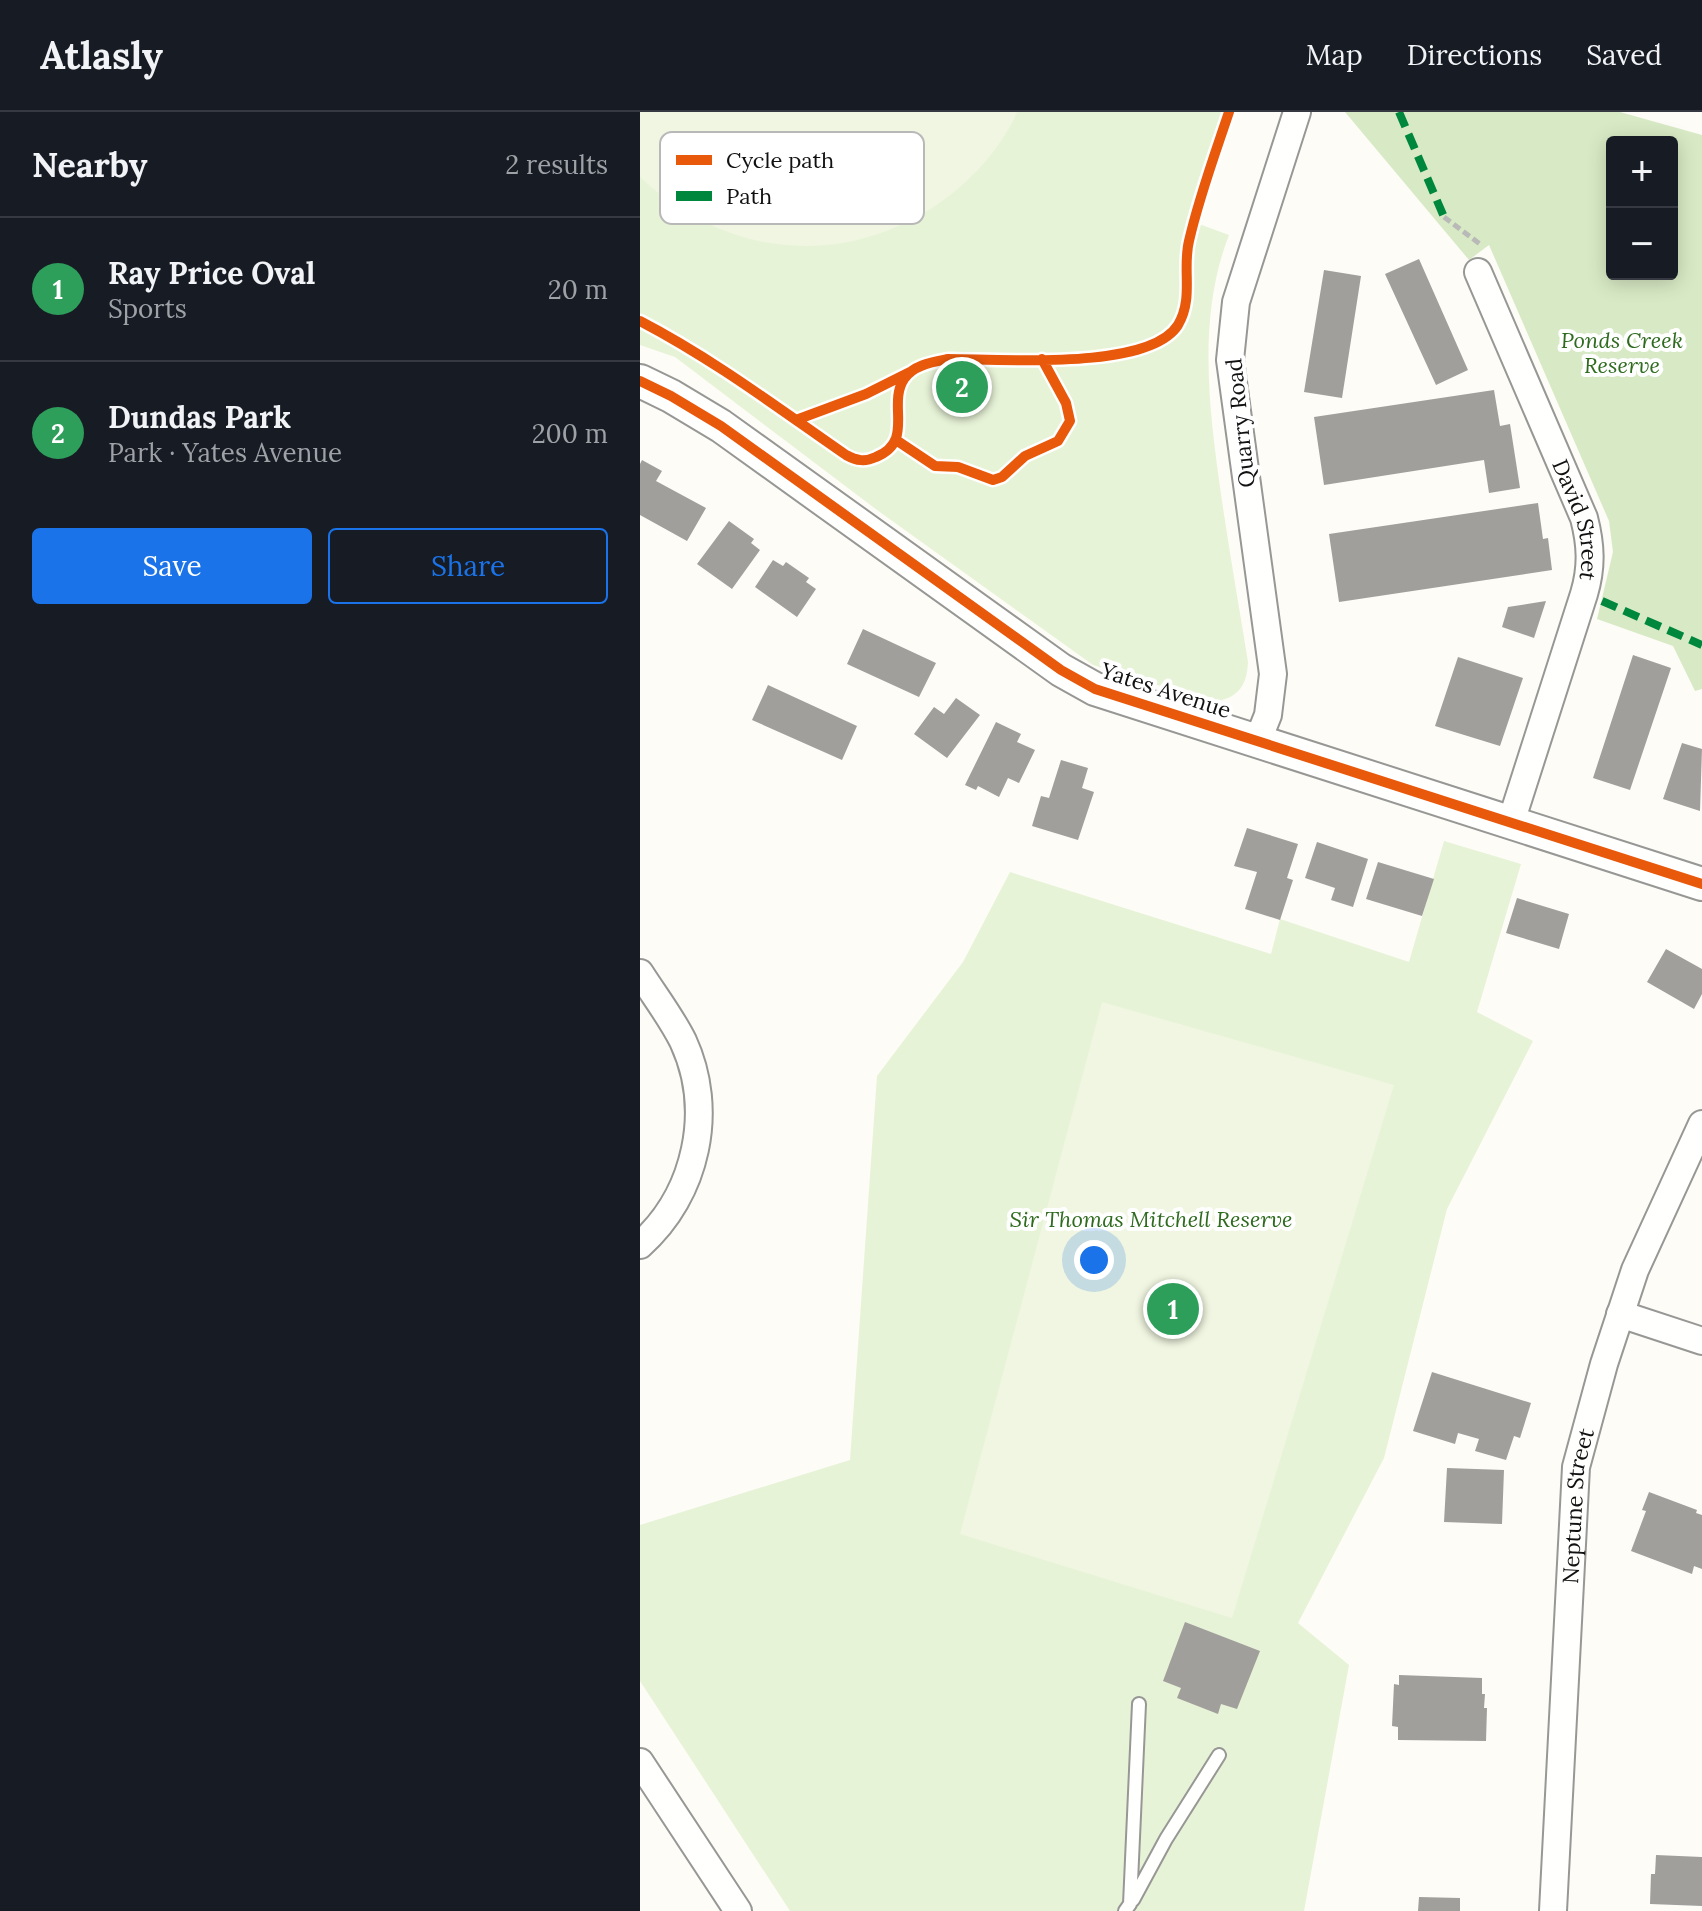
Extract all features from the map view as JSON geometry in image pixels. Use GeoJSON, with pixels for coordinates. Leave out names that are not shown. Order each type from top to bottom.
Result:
{"type":"FeatureCollection","features":[{"type":"Feature","properties":{"kind":"street","name":"Quarry Road"},"geometry":{"type":"LineString","coordinates":[[1258,740],[1268,715],[1273,674],[1230,360],[1236,302],[1297,112]]}},
{"type":"Feature","properties":{"kind":"street","name":"David Street"},"geometry":{"type":"LineString","coordinates":[[1478,272],[1584,518],[1589,540],[1590,562],[1584,594],[1511,822]]}},
{"type":"Feature","properties":{"kind":"street","name":"Yates Avenue"},"geometry":{"type":"LineString","coordinates":[[640,381],[721,426],[1061,670],[1095,689],[1702,884]]}},
{"type":"Feature","properties":{"kind":"street"},"geometry":{"type":"LineString","coordinates":[[640,973],[688,1054],[698,1097],[699,1125],[694,1156],[683,1186],[668,1215],[640,1245]]}},
{"type":"Feature","properties":{"kind":"street","name":"Neptune Street"},"geometry":{"type":"LineString","coordinates":[[1553,1911],[1576,1467],[1635,1270],[1702,1124]]}},
{"type":"Feature","properties":{"kind":"street"},"geometry":{"type":"LineString","coordinates":[[1620,1314],[1702,1341]]}},
{"type":"Feature","properties":{"kind":"street"},"geometry":{"type":"LineString","coordinates":[[640,1762],[738,1911]]}},
{"type":"Feature","properties":{"kind":"lane"},"geometry":{"type":"LineString","coordinates":[[1128,1907],[1139,1704]]}},
{"type":"Feature","properties":{"kind":"lane"},"geometry":{"type":"LineString","coordinates":[[1128,1907],[1219,1755]]}},
{"type":"Feature","properties":{"kind":"green space"},"geometry":{"type":"Polygon","coordinates":[[[640,112],[1236,112],[1199,224],[1229,235],[1213,298],[1208,363],[1217,462],[1248,662],[1243,685],[1234,695],[1212,702],[1093,665],[877,510],[675,357],[640,345],[640,112]]]}},
{"type":"Feature","properties":{"kind":"green space"},"geometry":{"type":"Polygon","coordinates":[[[640,112],[1017,112],[1003,139],[984,163],[962,185],[924,212],[924,132],[660,132],[660,193],[640,177],[640,112]]]}},
{"type":"Feature","properties":{"kind":"green space","name":"Ponds Creek Reserve"},"geometry":{"type":"Polygon","coordinates":[[[1345,112],[1620,112],[1702,135],[1702,689],[1695,691],[1673,646],[1597,619],[1613,552],[1609,521],[1489,245],[1469,260],[1345,112]]]}},
{"type":"Feature","properties":{"kind":"green space"},"geometry":{"type":"Polygon","coordinates":[[[708,224],[903,224],[862,239],[823,245],[784,245],[746,238],[708,224]]]}},
{"type":"Feature","properties":{"kind":"green space","name":"Sir Thomas Mitchell Reserve"},"geometry":{"type":"Polygon","coordinates":[[[1444,841],[1521,864],[1477,1012],[1533,1041],[1447,1209],[1384,1458],[1298,1623],[1349,1665],[1304,1911],[790,1911],[640,1681],[640,1525],[850,1460],[877,1076],[963,962],[1010,872],[1271,954],[1280,919],[1409,962],[1444,841]]]}},
{"type":"Feature","properties":{"kind":"green space"},"geometry":{"type":"Polygon","coordinates":[[[1102,1002],[1394,1085],[1232,1618],[960,1534],[1102,1002]]]}},
{"type":"Feature","properties":{"kind":"building"},"geometry":{"type":"Polygon","coordinates":[[[1419,259],[1468,370],[1436,385],[1385,274],[1419,259]]]}},
{"type":"Feature","properties":{"kind":"building"},"geometry":{"type":"Polygon","coordinates":[[[1324,270],[1361,276],[1342,398],[1304,392],[1324,270]]]}},
{"type":"Feature","properties":{"kind":"building"},"geometry":{"type":"Polygon","coordinates":[[[1494,390],[1500,426],[1510,424],[1520,488],[1489,493],[1484,460],[1324,485],[1314,417],[1494,390]]]}},
{"type":"Feature","properties":{"kind":"building"},"geometry":{"type":"Polygon","coordinates":[[[642,460],[662,471],[656,481],[706,508],[687,541],[640,515],[642,460]]]}},
{"type":"Feature","properties":{"kind":"building"},"geometry":{"type":"Polygon","coordinates":[[[1538,503],[1543,539],[1548,538],[1552,570],[1339,602],[1329,534],[1538,503]]]}},
{"type":"Feature","properties":{"kind":"building"},"geometry":{"type":"Polygon","coordinates":[[[729,521],[754,539],[751,543],[760,550],[732,589],[697,564],[729,521]]]}},
{"type":"Feature","properties":{"kind":"building"},"geometry":{"type":"Polygon","coordinates":[[[773,560],[783,566],[786,562],[809,578],[806,582],[816,589],[797,617],[755,587],[773,560]]]}},
{"type":"Feature","properties":{"kind":"building"},"geometry":{"type":"Polygon","coordinates":[[[1546,601],[1534,638],[1502,627],[1508,607],[1546,601]]]}},
{"type":"Feature","properties":{"kind":"building"},"geometry":{"type":"Polygon","coordinates":[[[863,629],[936,663],[919,697],[847,664],[863,629]]]}},
{"type":"Feature","properties":{"kind":"building"},"geometry":{"type":"Polygon","coordinates":[[[1633,655],[1671,668],[1630,790],[1593,778],[1633,655]]]}},
{"type":"Feature","properties":{"kind":"building"},"geometry":{"type":"Polygon","coordinates":[[[1458,657],[1523,678],[1500,746],[1435,726],[1458,657]]]}},
{"type":"Feature","properties":{"kind":"building"},"geometry":{"type":"Polygon","coordinates":[[[768,685],[857,726],[842,760],[752,720],[768,685]]]}},
{"type":"Feature","properties":{"kind":"building"},"geometry":{"type":"Polygon","coordinates":[[[956,698],[980,715],[947,758],[914,734],[934,707],[944,714],[956,698]]]}},
{"type":"Feature","properties":{"kind":"building"},"geometry":{"type":"Polygon","coordinates":[[[996,722],[1021,734],[1017,742],[1035,750],[1019,783],[1008,778],[999,797],[978,786],[976,790],[965,785],[996,722]]]}},
{"type":"Feature","properties":{"kind":"building"},"geometry":{"type":"Polygon","coordinates":[[[1682,743],[1702,749],[1700,811],[1663,799],[1682,743]]]}},
{"type":"Feature","properties":{"kind":"building"},"geometry":{"type":"Polygon","coordinates":[[[1061,760],[1088,768],[1082,788],[1094,792],[1078,840],[1032,826],[1041,796],[1049,798],[1061,760]]]}},
{"type":"Feature","properties":{"kind":"building"},"geometry":{"type":"Polygon","coordinates":[[[1247,828],[1298,844],[1287,878],[1293,880],[1280,920],[1245,909],[1257,872],[1234,866],[1247,828]]]}},
{"type":"Feature","properties":{"kind":"building"},"geometry":{"type":"Polygon","coordinates":[[[1317,842],[1368,859],[1353,907],[1331,900],[1335,888],[1305,878],[1317,842]]]}},
{"type":"Feature","properties":{"kind":"building"},"geometry":{"type":"Polygon","coordinates":[[[1378,862],[1434,879],[1422,916],[1366,899],[1378,862]]]}},
{"type":"Feature","properties":{"kind":"building"},"geometry":{"type":"Polygon","coordinates":[[[1517,898],[1569,914],[1559,949],[1506,933],[1517,898]]]}},
{"type":"Feature","properties":{"kind":"building"},"geometry":{"type":"Polygon","coordinates":[[[1666,949],[1702,969],[1702,994],[1694,1009],[1647,982],[1666,949]]]}},
{"type":"Feature","properties":{"kind":"building"},"geometry":{"type":"Polygon","coordinates":[[[1432,1372],[1531,1403],[1520,1438],[1514,1436],[1506,1460],[1475,1451],[1479,1439],[1458,1433],[1455,1444],[1413,1431],[1432,1372]]]}},
{"type":"Feature","properties":{"kind":"building"},"geometry":{"type":"Polygon","coordinates":[[[1447,1468],[1504,1470],[1502,1524],[1444,1522],[1447,1468]]]}},
{"type":"Feature","properties":{"kind":"building"},"geometry":{"type":"Polygon","coordinates":[[[1649,1492],[1697,1510],[1696,1513],[1702,1515],[1702,1569],[1694,1566],[1692,1574],[1631,1551],[1646,1511],[1642,1510],[1649,1492]]]}},
{"type":"Feature","properties":{"kind":"building"},"geometry":{"type":"Polygon","coordinates":[[[1185,1622],[1260,1651],[1237,1709],[1221,1704],[1218,1714],[1177,1698],[1181,1688],[1163,1681],[1185,1622]]]}},
{"type":"Feature","properties":{"kind":"building"},"geometry":{"type":"Polygon","coordinates":[[[1399,1675],[1482,1678],[1484,1708],[1487,1708],[1486,1741],[1398,1740],[1398,1727],[1392,1726],[1394,1684],[1399,1685],[1399,1675]]]}},
{"type":"Feature","properties":{"kind":"building"},"geometry":{"type":"Polygon","coordinates":[[[1656,1855],[1702,1857],[1702,1906],[1650,1904],[1651,1874],[1655,1874],[1656,1855]]]}},
{"type":"Feature","properties":{"kind":"building"},"geometry":{"type":"Polygon","coordinates":[[[1419,1897],[1460,1898],[1460,1911],[1418,1911],[1419,1897]]]}},
{"type":"Feature","properties":{"kind":"marked path"},"geometry":{"type":"LineString","coordinates":[[1399,112],[1444,217]]}},
{"type":"Feature","properties":{"kind":"marked path"},"geometry":{"type":"LineString","coordinates":[[1602,601],[1702,645]]}},
{"type":"Feature","properties":{"kind":"cycle path"},"geometry":{"type":"LineString","coordinates":[[640,321],[719,368],[846,455],[854,459],[872,459],[888,450],[894,442],[898,432],[900,389],[908,374],[918,367],[948,359],[1036,360],[1106,356],[1137,350],[1162,340],[1178,325],[1187,294],[1189,241],[1229,112]]}},
{"type":"Feature","properties":{"kind":"cycle path"},"geometry":{"type":"LineString","coordinates":[[896,440],[935,466],[958,467],[993,480],[1002,477],[1025,456],[1058,441],[1070,421],[1066,403],[1042,359]]}},
{"type":"Feature","properties":{"kind":"cycle path"},"geometry":{"type":"LineString","coordinates":[[796,420],[866,394],[910,372]]}},
{"type":"Feature","properties":{"kind":"cycle path"},"geometry":{"type":"LineString","coordinates":[[640,381],[721,426],[1061,670],[1095,689],[1702,884]]}},
{"type":"Feature","properties":{"kind":"place","name":"Dundas Park"},"geometry":{"type":"Point","coordinates":[962,387]}},
{"type":"Feature","properties":{"kind":"place","name":"Ray Price Oval"},"geometry":{"type":"Point","coordinates":[1173,1309]}}]}
